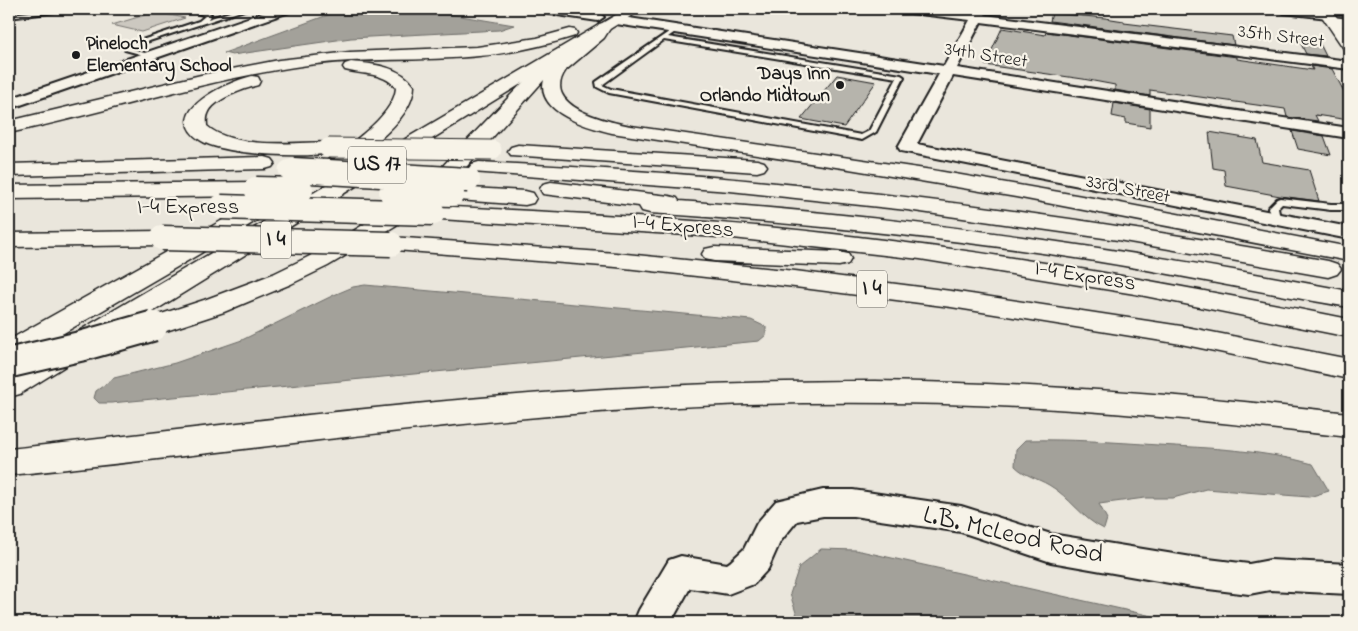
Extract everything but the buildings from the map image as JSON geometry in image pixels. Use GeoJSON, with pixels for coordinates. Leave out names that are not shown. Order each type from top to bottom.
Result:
{"type":"FeatureCollection","features":[{"type":"Feature","properties":{"kind":"main road"},"geometry":{"type":"LineString","coordinates":[[9,127],[208,78],[266,67],[345,57],[498,50],[542,42],[598,24],[627,9]]}},
{"type":"Feature","properties":{"kind":"main road","name":"US 17"},"geometry":{"type":"LineString","coordinates":[[9,352],[303,170],[471,92],[598,24],[635,9]]}},
{"type":"Feature","properties":{"kind":"main road"},"geometry":{"type":"LineString","coordinates":[[1328,14],[1349,46]]}},
{"type":"Feature","properties":{"kind":"main road"},"geometry":{"type":"LineString","coordinates":[[598,24],[593,42],[564,63],[552,83],[554,94],[559,102],[574,114],[590,121],[638,132],[850,162],[997,186],[1349,254]]}},
{"type":"Feature","properties":{"kind":"main road"},"geometry":{"type":"LineString","coordinates":[[9,363],[82,346],[214,306],[282,279],[319,261],[397,215],[443,179],[540,75],[598,24]]}},
{"type":"Feature","properties":{"kind":"main road","name":"US 17"},"geometry":{"type":"LineString","coordinates":[[9,386],[598,24]]}},
{"type":"Feature","properties":{"kind":"main road"},"geometry":{"type":"LineString","coordinates":[[303,170],[376,132],[398,110],[406,94],[405,86],[399,80],[381,72],[354,68],[318,68],[283,73],[253,80],[224,93],[205,106],[197,118],[197,126],[202,133],[226,144],[259,148],[328,148],[473,173],[662,158],[818,172],[1024,198],[1241,232]]}},
{"type":"Feature","properties":{"kind":"main road"},"geometry":{"type":"LineString","coordinates":[[9,170],[118,167],[473,173],[692,181],[873,200],[1056,224],[1349,273]]}},
{"type":"Feature","properties":{"kind":"main road","name":"I-4 Express"},"geometry":{"type":"LineString","coordinates":[[9,192],[256,189],[473,173],[730,210],[1045,246],[1260,281],[1349,298]]}},
{"type":"Feature","properties":{"kind":"main road","name":"I-4 Express"},"geometry":{"type":"LineString","coordinates":[[9,210],[221,207],[433,213],[642,223],[834,241],[1039,269],[1171,292],[1349,328]]}},
{"type":"Feature","properties":{"kind":"main road","name":"I 4"},"geometry":{"type":"LineString","coordinates":[[9,240],[162,238],[391,244],[616,260],[795,279],[951,299],[1181,335],[1349,369]]}},
{"type":"Feature","properties":{"kind":"main road"},"geometry":{"type":"LineString","coordinates":[[391,244],[576,248],[877,261],[1039,278],[1309,319]]}},
{"type":"Feature","properties":{"kind":"main road"},"geometry":{"type":"LineString","coordinates":[[9,462],[471,411],[710,394],[845,392],[1049,398],[1237,412],[1349,424]]}},
{"type":"Feature","properties":{"kind":"street"},"geometry":{"type":"LineString","coordinates":[[9,104],[285,9]]}},
{"type":"Feature","properties":{"kind":"street","name":"34th Street"},"geometry":{"type":"LineString","coordinates":[[544,9],[598,24],[676,29],[1348,134]]}},
{"type":"Feature","properties":{"kind":"street","name":"35th Street"},"geometry":{"type":"LineString","coordinates":[[911,9],[980,13],[1349,65]]}},
{"type":"Feature","properties":{"kind":"street"},"geometry":{"type":"LineString","coordinates":[[1284,9],[1328,14],[1349,23]]}},
{"type":"Feature","properties":{"kind":"street"},"geometry":{"type":"LineString","coordinates":[[948,71],[980,13]]}},
{"type":"Feature","properties":{"kind":"street","name":"33rd Street"},"geometry":{"type":"LineString","coordinates":[[948,71],[907,147],[1349,233]]}},
{"type":"Feature","properties":{"kind":"street","name":"L.B. McLeod Road"},"geometry":{"type":"LineString","coordinates":[[652,622],[681,571],[728,579],[742,573],[756,559],[768,534],[787,510],[822,503],[853,503],[961,520],[1051,548],[1192,572],[1249,579],[1270,576],[1349,579]]}},
{"type":"Feature","properties":{"kind":"lane"},"geometry":{"type":"LineString","coordinates":[[9,14],[17,9]]}},
{"type":"Feature","properties":{"kind":"lane"},"geometry":{"type":"LineString","coordinates":[[9,14],[75,9]]}},
{"type":"Feature","properties":{"kind":"lane"},"geometry":{"type":"LineString","coordinates":[[190,9],[209,15],[200,22]]}},
{"type":"Feature","properties":{"kind":"lane"},"geometry":{"type":"LineString","coordinates":[[149,56],[128,50],[132,45],[244,9]]}},
{"type":"Feature","properties":{"kind":"lane"},"geometry":{"type":"LineString","coordinates":[[662,38],[901,77],[872,132],[862,138],[608,91],[599,86],[598,83],[662,38],[676,29]]}},
{"type":"Feature","properties":{"kind":"lane"},"geometry":{"type":"LineString","coordinates":[[1275,219],[1273,208],[1280,201],[1331,208],[1349,206]]}},
{"type":"Feature","properties":{"kind":"shaded area"},"geometry":{"type":"Polygon","coordinates":[[[344,9],[419,9],[514,25],[499,30],[351,38],[232,55],[224,53],[344,9]]]}},
{"type":"Feature","properties":{"kind":"shaded area"},"geometry":{"type":"Polygon","coordinates":[[[155,12],[185,18],[142,32],[112,25],[155,12]]]}},
{"type":"Feature","properties":{"kind":"shaded area"},"geometry":{"type":"Polygon","coordinates":[[[365,285],[751,320],[766,327],[766,335],[759,341],[111,403],[99,403],[94,398],[96,391],[114,378],[175,363],[242,340],[334,295],[353,287],[365,285]]]}},
{"type":"Feature","properties":{"kind":"shaded area"},"geometry":{"type":"Polygon","coordinates":[[[1025,440],[1092,441],[1197,447],[1236,450],[1294,459],[1313,464],[1329,491],[1309,497],[1206,489],[1173,498],[1145,498],[1099,504],[1107,519],[1104,529],[1089,520],[1056,490],[1015,466],[1016,449],[1025,440]]]}},
{"type":"Feature","properties":{"kind":"shaded area"},"geometry":{"type":"Polygon","coordinates":[[[821,549],[856,550],[1179,622],[799,622],[790,594],[799,567],[821,549]]]}},
{"type":"Feature","properties":{"kind":"place","name":"Pineloch Elementary School"},"geometry":{"type":"Point","coordinates":[76,55]}},
{"type":"Feature","properties":{"kind":"place","name":"Days Inn Orlando Midtown"},"geometry":{"type":"Point","coordinates":[840,85]}}]}
